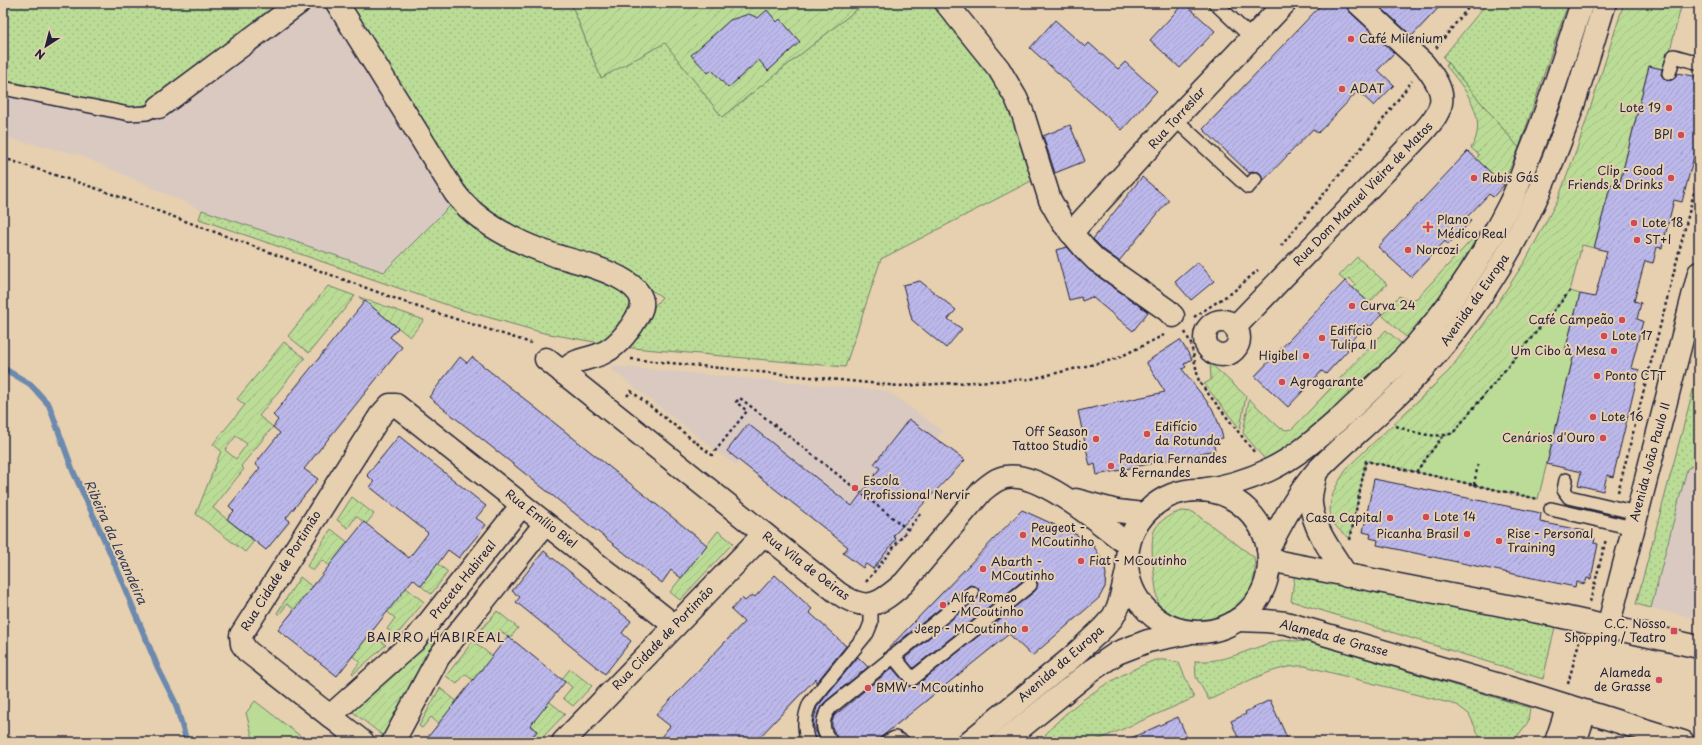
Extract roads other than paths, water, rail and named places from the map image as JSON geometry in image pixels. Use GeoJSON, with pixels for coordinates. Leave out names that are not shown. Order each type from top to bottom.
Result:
{"type":"FeatureCollection","features":[{"type":"Feature","properties":{"kind":"street"},"geometry":{"type":"LineString","coordinates":[[159,107],[299,3]]}},
{"type":"Feature","properties":{"kind":"street"},"geometry":{"type":"LineString","coordinates":[[337,3],[455,193],[467,208],[491,226],[525,244],[616,275],[632,286],[639,295],[642,305],[639,314],[614,346],[601,354],[572,363],[563,373]]}},
{"type":"Feature","properties":{"kind":"street"},"geometry":{"type":"LineString","coordinates":[[946,3],[998,68],[1008,83],[1023,114],[1050,200],[1057,215],[1071,233],[1096,260],[1163,307],[1177,321]]}},
{"type":"Feature","properties":{"kind":"street","name":"Rua Torreslar"},"geometry":{"type":"LineString","coordinates":[[1071,233],[1174,119],[1284,3]]}},
{"type":"Feature","properties":{"kind":"street","name":"Rua Dom Manuel Vieira de Matos"},"geometry":{"type":"LineString","coordinates":[[1235,327],[1434,120],[1442,106],[1442,96],[1438,85],[1424,64],[1358,3]]}},
{"type":"Feature","properties":{"kind":"street","name":"Avenida da Europa"},"geometry":{"type":"LineString","coordinates":[[1201,490],[1226,485],[1270,470],[1308,445],[1338,420],[1388,374],[1422,337],[1472,269],[1512,197],[1537,136],[1582,3]]}},
{"type":"Feature","properties":{"kind":"street","name":"Avenida da Europa"},"geometry":{"type":"LineString","coordinates":[[1268,554],[1298,497],[1316,472],[1383,409],[1435,356],[1471,310],[1505,258],[1520,232],[1548,172],[1563,133],[1605,3]]}},
{"type":"Feature","properties":{"kind":"street","name":"Avenida João Paulo II"},"geometry":{"type":"LineString","coordinates":[[1608,627],[1635,520],[1695,304],[1699,273]]}},
{"type":"Feature","properties":{"kind":"street","name":"Rua Vila de Oeiras"},"geometry":{"type":"LineString","coordinates":[[540,352],[563,373],[847,599],[866,605],[871,604]]}},
{"type":"Feature","properties":{"kind":"street","name":"Rua Cidade de Portimão"},"geometry":{"type":"LineString","coordinates":[[363,742],[247,651],[242,644],[240,635],[386,408],[390,405],[394,405],[406,412]]}},
{"type":"Feature","properties":{"kind":"street","name":"Rua Emílio Biel"},"geometry":{"type":"LineString","coordinates":[[406,412],[675,626]]}},
{"type":"Feature","properties":{"kind":"street"},"geometry":{"type":"LineString","coordinates":[[1316,472],[1311,504],[1315,520],[1322,535],[1347,576]]}},
{"type":"Feature","properties":{"kind":"street"},"geometry":{"type":"LineString","coordinates":[[871,604],[885,598],[904,583],[982,491],[992,483],[1004,477],[1014,476],[1036,482],[1067,498],[1128,545]]}},
{"type":"Feature","properties":{"kind":"street"},"geometry":{"type":"LineString","coordinates":[[1201,490],[1220,493],[1237,501],[1251,514],[1262,530],[1268,554],[1265,584],[1254,604],[1237,620],[1218,629],[1198,632],[1163,623],[1149,613],[1131,586],[1127,570],[1128,545],[1134,528],[1143,514],[1160,501],[1179,492],[1201,490]]}},
{"type":"Feature","properties":{"kind":"street"},"geometry":{"type":"LineString","coordinates":[[1067,498],[1117,511],[1143,514]]}},
{"type":"Feature","properties":{"kind":"street","name":"Praceta Habireal"},"geometry":{"type":"LineString","coordinates":[[330,716],[414,641],[522,505]]}},
{"type":"Feature","properties":{"kind":"street"},"geometry":{"type":"LineString","coordinates":[[393,742],[438,658],[545,524]]}},
{"type":"Feature","properties":{"kind":"street","name":"Rua Cidade de Portimão"},"geometry":{"type":"LineString","coordinates":[[563,742],[764,534]]}},
{"type":"Feature","properties":{"kind":"street"},"geometry":{"type":"LineString","coordinates":[[1268,554],[1347,576],[1584,622],[1699,647]]}},
{"type":"Feature","properties":{"kind":"street","name":"Avenida da Europa"},"geometry":{"type":"LineString","coordinates":[[969,742],[1070,659],[1103,628],[1113,617],[1119,605],[1127,570]]}},
{"type":"Feature","properties":{"kind":"street","name":"Alameda de Grasse"},"geometry":{"type":"LineString","coordinates":[[1237,620],[1286,623],[1683,742]]}},
{"type":"Feature","properties":{"kind":"street","name":"Avenida da Europa"},"geometry":{"type":"LineString","coordinates":[[1003,742],[1083,677],[1117,653],[1140,643],[1157,638],[1198,632]]}},
{"type":"Feature","properties":{"kind":"street"},"geometry":{"type":"LineString","coordinates":[[1556,742],[1572,708]]}},
{"type":"Feature","properties":{"kind":"street"},"geometry":{"type":"LineString","coordinates":[[1572,708],[1575,742]]}},
{"type":"Feature","properties":{"kind":"lane"},"geometry":{"type":"LineString","coordinates":[[1215,3],[1252,38]]}},
{"type":"Feature","properties":{"kind":"lane"},"geometry":{"type":"LineString","coordinates":[[1669,73],[1674,56],[1699,63]]}},
{"type":"Feature","properties":{"kind":"lane"},"geometry":{"type":"LineString","coordinates":[[3,88],[129,114],[147,113],[159,107]]}},
{"type":"Feature","properties":{"kind":"lane"},"geometry":{"type":"LineString","coordinates":[[1174,119],[1248,187],[1256,179]]}},
{"type":"Feature","properties":{"kind":"lane"},"geometry":{"type":"LineString","coordinates":[[1566,480],[1564,490],[1567,496],[1614,508],[1635,520]]}},
{"type":"Feature","properties":{"kind":"lane"},"geometry":{"type":"LineString","coordinates":[[1548,505],[1610,523],[1635,520]]}},
{"type":"Feature","properties":{"kind":"lane"},"geometry":{"type":"LineString","coordinates":[[894,656],[912,679],[1030,585]]}},
{"type":"Feature","properties":{"kind":"lane"},"geometry":{"type":"LineString","coordinates":[[832,742],[824,733],[823,727],[824,716],[827,711],[972,593]]}},
{"type":"Feature","properties":{"kind":"lane"},"geometry":{"type":"LineString","coordinates":[[808,742],[804,725],[805,716],[810,703],[866,633],[871,623],[871,604]]}},
{"type":"Feature","properties":{"kind":"lane"},"geometry":{"type":"LineString","coordinates":[[887,742],[895,738],[903,742]]}},
{"type":"Feature","properties":{"kind":"waterway","name":"Ribeira da Levandeira"},"geometry":{"type":"LineString","coordinates":[[3,368],[30,384],[49,405],[73,471],[109,550],[158,668],[175,702],[187,742]]}},
{"type":"Feature","properties":{"kind":"place","name":"Café Milenium"},"geometry":{"type":"Point","coordinates":[1351,39]}},
{"type":"Feature","properties":{"kind":"place","name":"ADAT"},"geometry":{"type":"Point","coordinates":[1342,89]}},
{"type":"Feature","properties":{"kind":"place","name":"Lote 19"},"geometry":{"type":"Point","coordinates":[1669,108]}},
{"type":"Feature","properties":{"kind":"place","name":"BPI"},"geometry":{"type":"Point","coordinates":[1681,135]}},
{"type":"Feature","properties":{"kind":"place","name":"Rubis Gás"},"geometry":{"type":"Point","coordinates":[1474,178]}},
{"type":"Feature","properties":{"kind":"place","name":"Clip - Good Friends & Drinks"},"geometry":{"type":"Point","coordinates":[1671,178]}},
{"type":"Feature","properties":{"kind":"place","name":"Lote 18"},"geometry":{"type":"Point","coordinates":[1634,223]}},
{"type":"Feature","properties":{"kind":"place","name":"Plano Médico Real"},"geometry":{"type":"Point","coordinates":[1428,227]}},
{"type":"Feature","properties":{"kind":"place","name":"ST+I"},"geometry":{"type":"Point","coordinates":[1637,240]}},
{"type":"Feature","properties":{"kind":"place","name":"Norcozi"},"geometry":{"type":"Point","coordinates":[1408,250]}},
{"type":"Feature","properties":{"kind":"place","name":"Curva 24"},"geometry":{"type":"Point","coordinates":[1352,306]}},
{"type":"Feature","properties":{"kind":"place","name":"Café Campeão"},"geometry":{"type":"Point","coordinates":[1622,320]}},
{"type":"Feature","properties":{"kind":"place","name":"Lote 17"},"geometry":{"type":"Point","coordinates":[1604,336]}},
{"type":"Feature","properties":{"kind":"place","name":"Edifício Tulipa II"},"geometry":{"type":"Point","coordinates":[1322,338]}},
{"type":"Feature","properties":{"kind":"place","name":"Um Cibo à Mesa"},"geometry":{"type":"Point","coordinates":[1614,351]}},
{"type":"Feature","properties":{"kind":"place","name":"Higibel"},"geometry":{"type":"Point","coordinates":[1306,356]}},
{"type":"Feature","properties":{"kind":"place","name":"Ponto CTT"},"geometry":{"type":"Point","coordinates":[1597,376]}},
{"type":"Feature","properties":{"kind":"place","name":"Agrogarante"},"geometry":{"type":"Point","coordinates":[1282,382]}},
{"type":"Feature","properties":{"kind":"place","name":"Lote 16"},"geometry":{"type":"Point","coordinates":[1593,417]}},
{"type":"Feature","properties":{"kind":"place","name":"Edifício da Rotunda"},"geometry":{"type":"Point","coordinates":[1147,434]}},
{"type":"Feature","properties":{"kind":"place","name":"Cenários d'Ouro"},"geometry":{"type":"Point","coordinates":[1603,438]}},
{"type":"Feature","properties":{"kind":"place","name":"Off Season Tattoo Studio"},"geometry":{"type":"Point","coordinates":[1096,439]}},
{"type":"Feature","properties":{"kind":"place","name":"Padaria Fernandes & Fernandes"},"geometry":{"type":"Point","coordinates":[1111,466]}},
{"type":"Feature","properties":{"kind":"place","name":"Escola Profissional Nervir"},"geometry":{"type":"Point","coordinates":[855,488]}},
{"type":"Feature","properties":{"kind":"place","name":"Lote 14"},"geometry":{"type":"Point","coordinates":[1426,517]}},
{"type":"Feature","properties":{"kind":"place","name":"Casa Capital"},"geometry":{"type":"Point","coordinates":[1390,518]}},
{"type":"Feature","properties":{"kind":"place","name":"Picanha Brasil"},"geometry":{"type":"Point","coordinates":[1467,534]}},
{"type":"Feature","properties":{"kind":"place","name":"Peugeot - MCoutinho"},"geometry":{"type":"Point","coordinates":[1023,535]}},
{"type":"Feature","properties":{"kind":"place","name":"Rise - Personal Training"},"geometry":{"type":"Point","coordinates":[1499,541]}},
{"type":"Feature","properties":{"kind":"place","name":"Fiat - MCoutinho"},"geometry":{"type":"Point","coordinates":[1081,561]}},
{"type":"Feature","properties":{"kind":"place","name":"Abarth - MCoutinho"},"geometry":{"type":"Point","coordinates":[983,569]}},
{"type":"Feature","properties":{"kind":"place","name":"Alfa Romeo - MCoutinho"},"geometry":{"type":"Point","coordinates":[943,605]}},
{"type":"Feature","properties":{"kind":"place","name":"Jeep - MCoutinho"},"geometry":{"type":"Point","coordinates":[1025,629]}},
{"type":"Feature","properties":{"kind":"place","name":"C.C. Nosso Shopping / Teatro"},"geometry":{"type":"Point","coordinates":[1674,631]}},
{"type":"Feature","properties":{"kind":"place","name":"Alameda de Grasse"},"geometry":{"type":"Point","coordinates":[1659,680]}},
{"type":"Feature","properties":{"kind":"place","name":"BMW - MCoutinho"},"geometry":{"type":"Point","coordinates":[868,688]}},
{"type":"Feature","properties":{"kind":"district","name":"BAIRRO HABIREAL"},"geometry":{"type":"Point","coordinates":[436,637]}}]}
